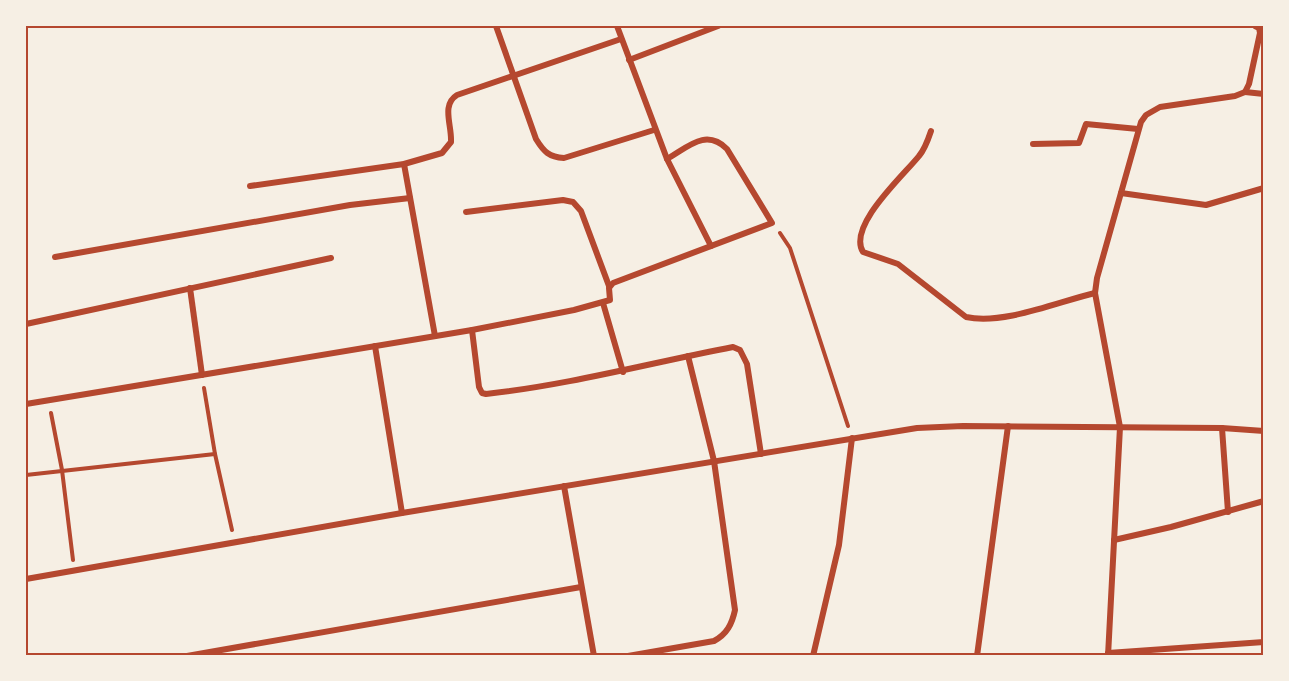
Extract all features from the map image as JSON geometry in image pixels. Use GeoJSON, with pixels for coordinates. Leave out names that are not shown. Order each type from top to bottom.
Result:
{"type":"FeatureCollection","features":[{"type":"Feature","properties":{"kind":"street"},"geometry":{"type":"LineString","coordinates":[[496,26],[537,139],[543,150],[553,158],[564,158],[654,130]]}},
{"type":"Feature","properties":{"kind":"street"},"geometry":{"type":"LineString","coordinates":[[617,26],[654,130],[711,246]]}},
{"type":"Feature","properties":{"kind":"street"},"geometry":{"type":"LineString","coordinates":[[629,60],[718,26]]}},
{"type":"Feature","properties":{"kind":"street"},"geometry":{"type":"LineString","coordinates":[[1245,92],[1249,84],[1260,33],[1259,28],[1255,26]]}},
{"type":"Feature","properties":{"kind":"street"},"geometry":{"type":"LineString","coordinates":[[250,186],[404,164],[442,153],[447,148],[451,134],[448,106],[452,98],[514,74],[621,39]]}},
{"type":"Feature","properties":{"kind":"street"},"geometry":{"type":"LineString","coordinates":[[1263,93],[1245,92],[1235,96],[1160,107],[1146,115],[1138,129],[1096,278],[1095,293],[1120,427],[1108,654],[1263,642]]}},
{"type":"Feature","properties":{"kind":"street"},"geometry":{"type":"LineString","coordinates":[[1033,144],[1079,143],[1086,124],[1138,129]]}},
{"type":"Feature","properties":{"kind":"street"},"geometry":{"type":"LineString","coordinates":[[931,131],[925,149],[867,219],[859,245],[863,252],[898,264],[966,317],[979,320],[998,318],[1095,293]]}},
{"type":"Feature","properties":{"kind":"street"},"geometry":{"type":"LineString","coordinates":[[609,286],[772,223],[728,149],[719,141],[713,139],[698,141],[667,159]]}},
{"type":"Feature","properties":{"kind":"street"},"geometry":{"type":"LineString","coordinates":[[404,164],[435,336]]}},
{"type":"Feature","properties":{"kind":"street"},"geometry":{"type":"LineString","coordinates":[[1121,193],[1206,205],[1263,188]]}},
{"type":"Feature","properties":{"kind":"street"},"geometry":{"type":"LineString","coordinates":[[55,257],[350,205],[410,198]]}},
{"type":"Feature","properties":{"kind":"street"},"geometry":{"type":"LineString","coordinates":[[26,404],[472,330],[603,303],[610,298],[609,286],[581,211],[573,202],[563,200],[466,213]]}},
{"type":"Feature","properties":{"kind":"street"},"geometry":{"type":"LineString","coordinates":[[26,324],[331,258]]}},
{"type":"Feature","properties":{"kind":"street"},"geometry":{"type":"LineString","coordinates":[[190,288],[202,375]]}},
{"type":"Feature","properties":{"kind":"street"},"geometry":{"type":"LineString","coordinates":[[603,303],[623,372]]}},
{"type":"Feature","properties":{"kind":"street"},"geometry":{"type":"LineString","coordinates":[[472,330],[478,387],[482,393],[486,394],[623,372],[733,347],[740,350],[747,364],[760,454]]}},
{"type":"Feature","properties":{"kind":"street"},"geometry":{"type":"LineString","coordinates":[[375,346],[402,513]]}},
{"type":"Feature","properties":{"kind":"street"},"geometry":{"type":"LineString","coordinates":[[628,656],[714,641],[723,636],[733,620],[735,610],[714,461],[688,356]]}},
{"type":"Feature","properties":{"kind":"street"},"geometry":{"type":"LineString","coordinates":[[977,656],[1008,426]]}},
{"type":"Feature","properties":{"kind":"street"},"geometry":{"type":"LineString","coordinates":[[26,579],[402,513],[917,428],[1008,426],[1222,428],[1263,431]]}},
{"type":"Feature","properties":{"kind":"street"},"geometry":{"type":"LineString","coordinates":[[1222,428],[1228,512]]}},
{"type":"Feature","properties":{"kind":"street"},"geometry":{"type":"LineString","coordinates":[[813,656],[839,545],[852,438]]}},
{"type":"Feature","properties":{"kind":"street"},"geometry":{"type":"LineString","coordinates":[[564,486],[594,656]]}},
{"type":"Feature","properties":{"kind":"street"},"geometry":{"type":"LineString","coordinates":[[1114,540],[1263,501]]}},
{"type":"Feature","properties":{"kind":"street"},"geometry":{"type":"LineString","coordinates":[[189,655],[581,587]]}},
{"type":"Feature","properties":{"kind":"path"},"geometry":{"type":"LineString","coordinates":[[772,223],[790,248],[852,438]]}},
{"type":"Feature","properties":{"kind":"path"},"geometry":{"type":"LineString","coordinates":[[202,375],[215,454],[235,543]]}},
{"type":"Feature","properties":{"kind":"path"},"geometry":{"type":"LineString","coordinates":[[48,400],[62,470],[75,571]]}},
{"type":"Feature","properties":{"kind":"path"},"geometry":{"type":"LineString","coordinates":[[26,475],[215,454]]}}]}
